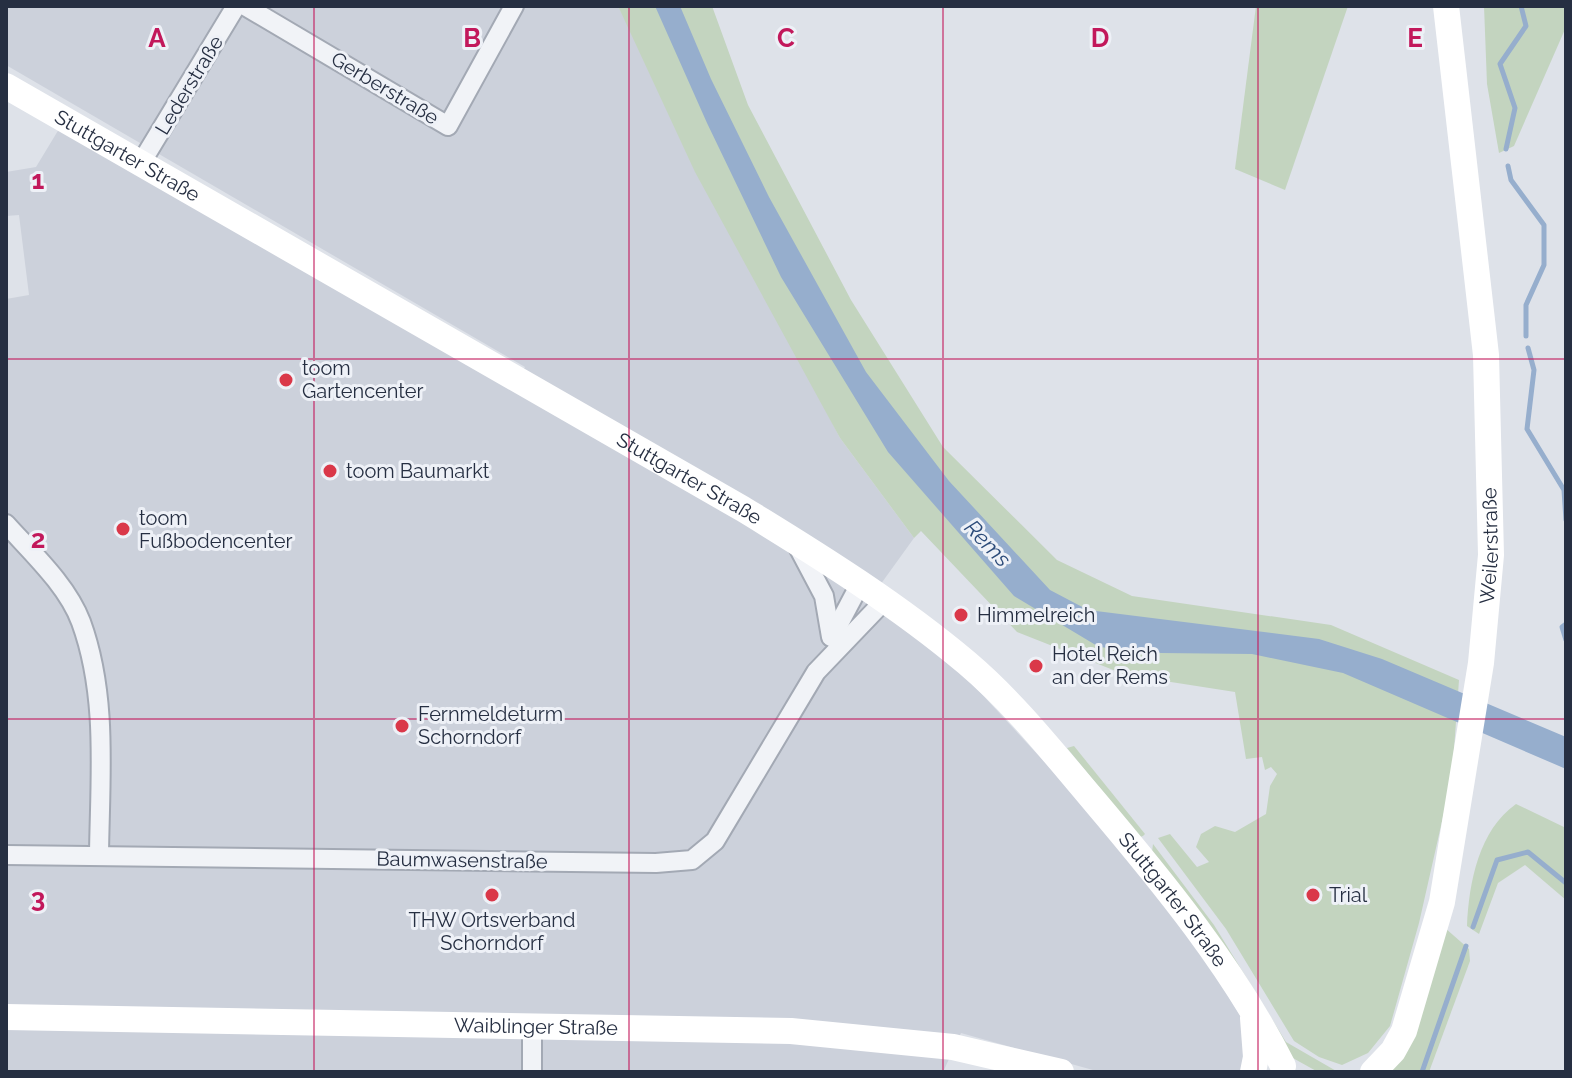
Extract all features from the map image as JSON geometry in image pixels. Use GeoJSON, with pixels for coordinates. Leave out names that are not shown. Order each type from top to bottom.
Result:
{"type":"FeatureCollection","features":[{"type":"Feature","properties":{"kind":"main road","name":"Weilerstraße"},"geometry":{"type":"LineString","coordinates":[[1372,1071],[1393,1051],[1412,1008],[1442,902],[1481,663],[1491,555],[1486,355],[1446,6]]}},
{"type":"Feature","properties":{"kind":"main road","name":"Stuttgarter Straße"},"geometry":{"type":"LineString","coordinates":[[6,86],[794,541],[884,601],[967,664],[1044,741],[1180,904],[1252,1015],[1274,1071]]}},
{"type":"Feature","properties":{"kind":"main road","name":"Waiblinger Straße"},"geometry":{"type":"LineString","coordinates":[[6,1017],[763,1030],[877,1037],[953,1047],[1061,1072]]}},
{"type":"Feature","properties":{"kind":"street","name":"Lederstraße"},"geometry":{"type":"LineString","coordinates":[[141,163],[236,6]]}},
{"type":"Feature","properties":{"kind":"street","name":"Gerberstraße"},"geometry":{"type":"LineString","coordinates":[[245,6],[448,126],[514,6]]}},
{"type":"Feature","properties":{"kind":"street"},"geometry":{"type":"LineString","coordinates":[[6,524],[53,577],[81,620],[100,697],[99,854]]}},
{"type":"Feature","properties":{"kind":"street"},"geometry":{"type":"LineString","coordinates":[[794,541],[824,596],[831,637]]}},
{"type":"Feature","properties":{"kind":"street","name":"Baumwasenstraße"},"geometry":{"type":"LineString","coordinates":[[6,855],[656,863],[692,860],[715,841],[816,672],[860,584]]}},
{"type":"Feature","properties":{"kind":"street","name":"Baumwasenstraße"},"geometry":{"type":"LineString","coordinates":[[816,672],[884,601]]}},
{"type":"Feature","properties":{"kind":"street"},"geometry":{"type":"LineString","coordinates":[[532,1027],[532,1072]]}},
{"type":"Feature","properties":{"kind":"shaded area"},"geometry":{"type":"Polygon","coordinates":[[[6,6],[618,6],[840,438],[914,538],[870,599],[965,676],[1063,782],[1183,922],[1241,1017],[1249,1051],[1242,1072],[1100,1072],[961,1033],[943,1072],[6,1072],[6,299],[29,295],[19,215],[6,216],[6,172],[36,167],[59,129],[513,389],[525,367],[6,65],[6,6]]]}},
{"type":"Feature","properties":{"kind":"green space"},"geometry":{"type":"Polygon","coordinates":[[[618,6],[712,6],[748,105],[851,300],[943,447],[1057,560],[1132,596],[1331,625],[1459,680],[1452,777],[1419,923],[1390,1026],[1368,1053],[1342,1065],[1319,1057],[1294,1041],[1226,929],[1158,838],[1170,834],[1197,867],[1209,862],[1196,847],[1201,834],[1215,826],[1235,832],[1266,814],[1270,786],[1277,774],[1271,767],[1265,770],[1262,757],[1246,759],[1235,692],[1126,675],[1017,632],[921,531],[914,538],[840,438],[695,172],[618,6]]]}},
{"type":"Feature","properties":{"kind":"green space"},"geometry":{"type":"Polygon","coordinates":[[[1256,6],[1348,6],[1285,190],[1235,169],[1256,6]]]}},
{"type":"Feature","properties":{"kind":"green space"},"geometry":{"type":"Polygon","coordinates":[[[1484,6],[1566,6],[1566,27],[1514,146],[1499,153],[1487,84],[1484,6]]]}},
{"type":"Feature","properties":{"kind":"green space"},"geometry":{"type":"Polygon","coordinates":[[[1074,746],[1145,834],[1143,836],[1140,837],[1067,748],[1074,746]]]}},
{"type":"Feature","properties":{"kind":"green space"},"geometry":{"type":"Polygon","coordinates":[[[1516,804],[1566,828],[1566,900],[1525,865],[1498,883],[1479,934],[1467,926],[1470,892],[1478,858],[1493,828],[1516,804]]]}},
{"type":"Feature","properties":{"kind":"green space"},"geometry":{"type":"Polygon","coordinates":[[[1153,844],[1214,925],[1286,1042],[1338,1072],[1318,1072],[1291,1057],[1152,852],[1153,844]]]}},
{"type":"Feature","properties":{"kind":"green space"},"geometry":{"type":"Polygon","coordinates":[[[1445,928],[1469,949],[1470,961],[1429,1072],[1390,1072],[1445,928]]]}},
{"type":"Feature","properties":{"kind":"water","name":"Rems"},"geometry":{"type":"Polygon","coordinates":[[[655,6],[680,6],[711,79],[769,197],[866,372],[949,481],[1050,590],[1088,610],[1319,639],[1382,659],[1566,737],[1566,769],[1343,673],[1252,654],[1161,653],[1099,647],[1014,596],[888,452],[781,277],[655,6]]]}},
{"type":"Feature","properties":{"kind":"waterway"},"geometry":{"type":"LineString","coordinates":[[1506,149],[1515,108],[1500,64],[1526,26],[1521,6]]}},
{"type":"Feature","properties":{"kind":"waterway"},"geometry":{"type":"LineString","coordinates":[[1508,166],[1511,180],[1544,225],[1544,265],[1526,305],[1526,336]]}},
{"type":"Feature","properties":{"kind":"waterway"},"geometry":{"type":"LineString","coordinates":[[1528,348],[1534,370],[1527,429],[1564,490],[1566,520]]}},
{"type":"Feature","properties":{"kind":"waterway"},"geometry":{"type":"LineString","coordinates":[[1566,624],[1562,627],[1566,640]]}},
{"type":"Feature","properties":{"kind":"waterway"},"geometry":{"type":"LineString","coordinates":[[1473,927],[1497,860],[1528,852],[1566,883]]}},
{"type":"Feature","properties":{"kind":"waterway"},"geometry":{"type":"LineString","coordinates":[[1422,1072],[1466,946]]}},
{"type":"Feature","properties":{"kind":"place","name":"toom Gartencenter"},"geometry":{"type":"Point","coordinates":[286,380]}},
{"type":"Feature","properties":{"kind":"place","name":"toom Baumarkt"},"geometry":{"type":"Point","coordinates":[330,471]}},
{"type":"Feature","properties":{"kind":"place","name":"toom Fußbodencenter"},"geometry":{"type":"Point","coordinates":[123,529]}},
{"type":"Feature","properties":{"kind":"place","name":"Himmelreich"},"geometry":{"type":"Point","coordinates":[961,615]}},
{"type":"Feature","properties":{"kind":"place","name":"Hotel Reich an der Rems"},"geometry":{"type":"Point","coordinates":[1036,666]}},
{"type":"Feature","properties":{"kind":"place","name":"Fernmeldeturm Schorndorf"},"geometry":{"type":"Point","coordinates":[402,726]}},
{"type":"Feature","properties":{"kind":"place","name":"THW Ortsverband Schorndorf"},"geometry":{"type":"Point","coordinates":[492,895]}},
{"type":"Feature","properties":{"kind":"place","name":"Trial"},"geometry":{"type":"Point","coordinates":[1313,895]}}]}
